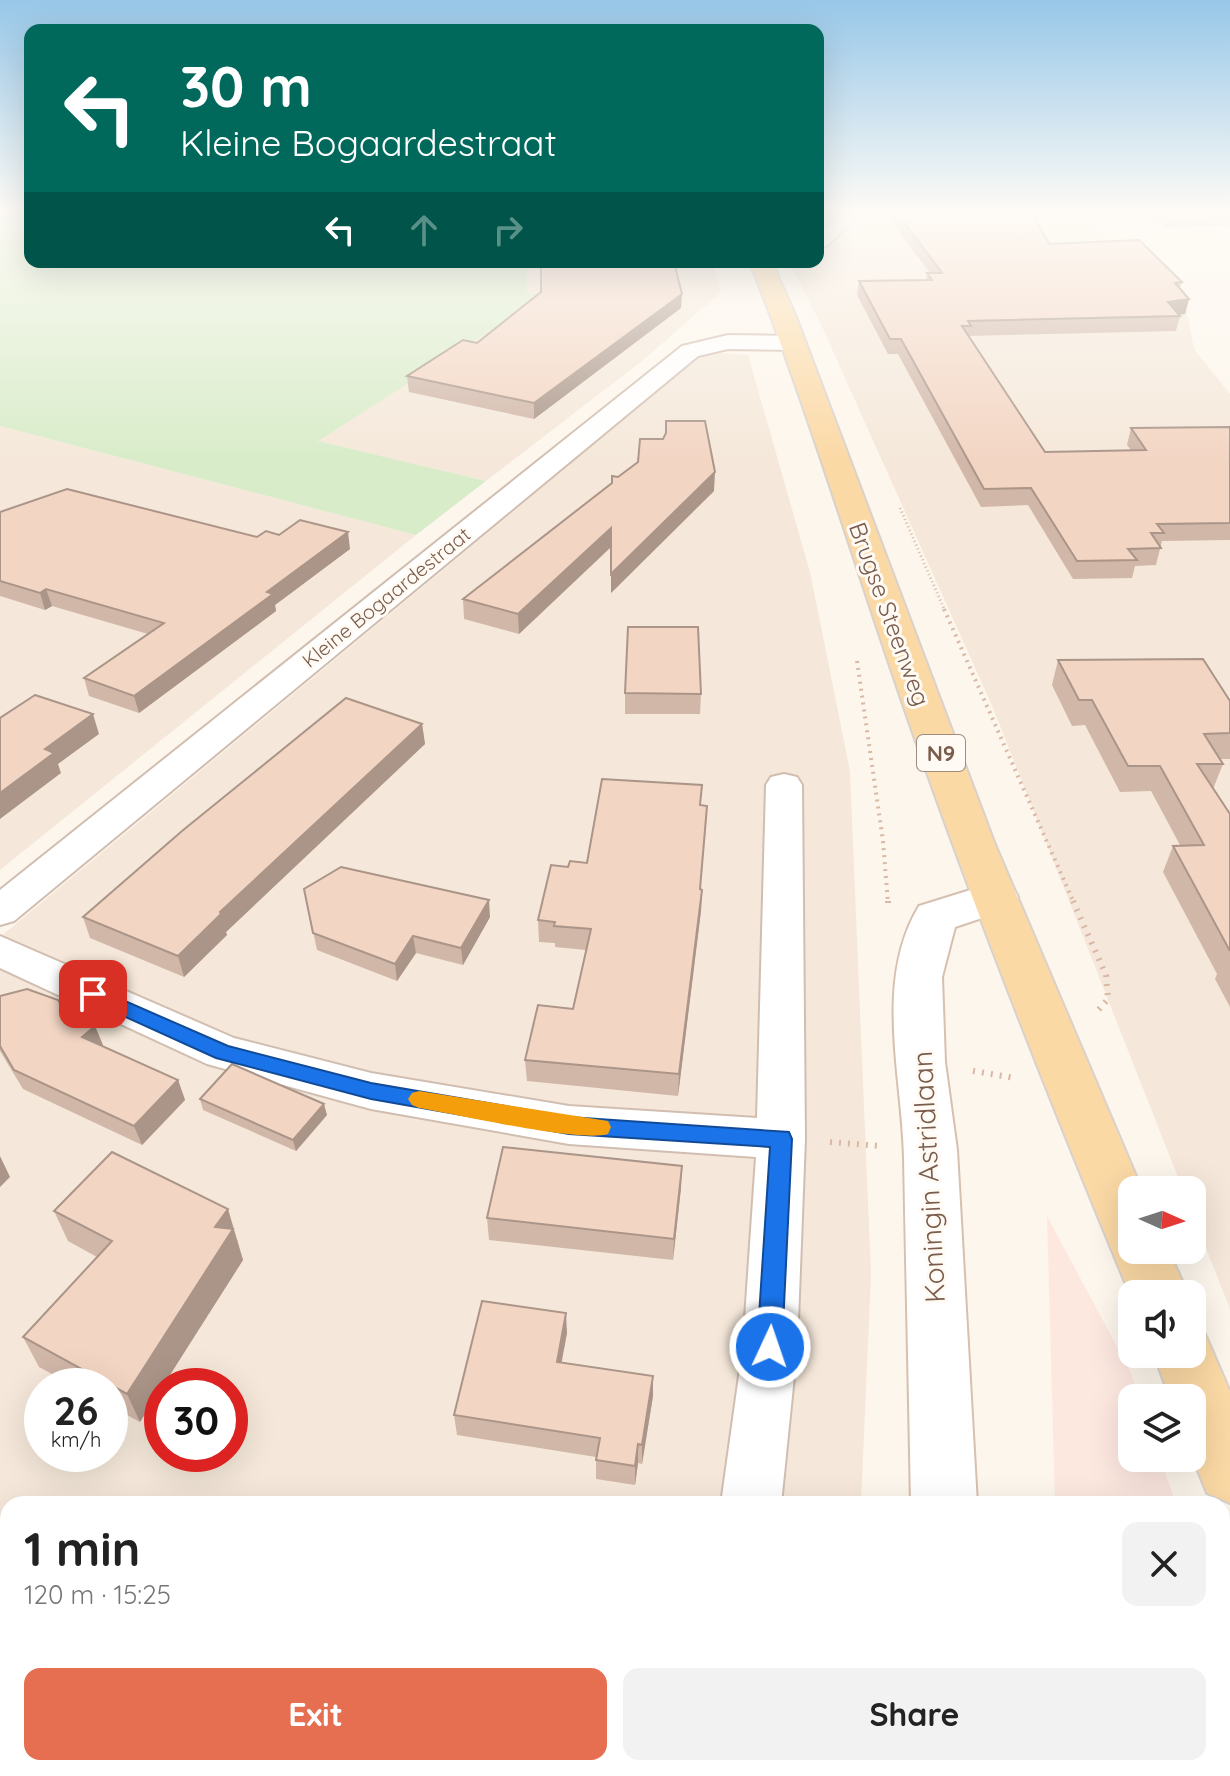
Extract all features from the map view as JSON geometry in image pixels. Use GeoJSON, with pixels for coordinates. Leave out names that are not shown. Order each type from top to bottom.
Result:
{"type":"FeatureCollection","features":[{"type":"Feature","properties":{"kind":"main road","name":"Brugse Steenweg"},"geometry":{"type":"LineString","coordinates":[[775,296],[795,343],[926,715],[1057,1059],[1118,1199]]}},
{"type":"Feature","properties":{"kind":"main road","name":"Koningin Astridlaan"},"geometry":{"type":"LineString","coordinates":[[944,1496],[930,1150],[920,1062],[918,977],[935,917],[996,897]]}},
{"type":"Feature","properties":{"kind":"main road"},"geometry":{"type":"LineString","coordinates":[[1190,1368],[1230,1471]]}},
{"type":"Feature","properties":{"kind":"street","name":"Kleine Bogaardestraat"},"geometry":{"type":"LineString","coordinates":[[0,911],[690,351],[728,342],[795,343]]}},
{"type":"Feature","properties":{"kind":"street"},"geometry":{"type":"LineString","coordinates":[[752,1496],[770,1347],[781,1139],[784,785]]}},
{"type":"Feature","properties":{"kind":"street"},"geometry":{"type":"LineString","coordinates":[[0,951],[223,1052],[371,1091],[569,1125],[781,1139]]}},
{"type":"Feature","properties":{"kind":"path"},"geometry":{"type":"LineString","coordinates":[[897,501],[1106,975],[1108,999],[1057,1059],[1018,1079],[920,1062]]}},
{"type":"Feature","properties":{"kind":"path"},"geometry":{"type":"LineString","coordinates":[[857,658],[883,841],[889,919]]}},
{"type":"Feature","properties":{"kind":"path"},"geometry":{"type":"LineString","coordinates":[[781,1139],[930,1150]]}},
{"type":"Feature","properties":{"kind":"shaded area"},"geometry":{"type":"Polygon","coordinates":[[[543,296],[717,296],[642,361],[486,481],[317,441],[543,296]]]}},
{"type":"Feature","properties":{"kind":"shaded area"},"geometry":{"type":"Polygon","coordinates":[[[806,296],[1176,296],[1186,308],[1194,349],[1230,394],[1230,1309],[1206,1248],[1206,1176],[1177,1176],[993,708],[806,296]]]}},
{"type":"Feature","properties":{"kind":"shaded area"},"geometry":{"type":"Polygon","coordinates":[[[719,353],[748,355],[810,572],[850,771],[871,1274],[861,1496],[0,1496],[0,937],[501,522],[694,357],[719,353]]]}},
{"type":"Feature","properties":{"kind":"shaded area"},"geometry":{"type":"Polygon","coordinates":[[[0,426],[416,535],[0,870],[0,426]]]}},
{"type":"Feature","properties":{"kind":"shaded area"},"geometry":{"type":"Polygon","coordinates":[[[1047,1216],[1118,1349],[1118,1368],[1128,1368],[1135,1384],[1118,1384],[1118,1472],[1165,1472],[1173,1496],[1055,1496],[1047,1216]]]}},
{"type":"Feature","properties":{"kind":"green space"},"geometry":{"type":"Polygon","coordinates":[[[0,296],[545,296],[318,441],[486,481],[416,535],[0,426],[0,296]]]}},
{"type":"Feature","properties":{"kind":"building"},"geometry":{"type":"Polygon","coordinates":[[[536,296],[679,296],[534,403],[407,376],[463,340],[477,343],[536,296]]]}},
{"type":"Feature","properties":{"kind":"building"},"geometry":{"type":"Polygon","coordinates":[[[867,296],[1186,296],[1189,299],[1168,302],[1180,316],[968,321],[971,326],[962,326],[1045,452],[1146,450],[1131,428],[1230,427],[1230,523],[1157,524],[1164,533],[1151,533],[1161,548],[1128,549],[1137,560],[1077,561],[1031,488],[984,489],[901,339],[890,339],[867,296]]]}},
{"type":"Feature","properties":{"kind":"building"},"geometry":{"type":"Polygon","coordinates":[[[666,421],[705,421],[715,472],[611,574],[611,528],[518,614],[463,599],[612,483],[612,476],[618,477],[638,462],[640,439],[663,439],[666,421]]]}},
{"type":"Feature","properties":{"kind":"building"},"geometry":{"type":"Polygon","coordinates":[[[67,489],[257,537],[266,531],[279,535],[300,520],[348,532],[267,592],[273,594],[134,696],[84,678],[164,623],[46,589],[40,593],[0,581],[0,512],[67,489]]]}},
{"type":"Feature","properties":{"kind":"building"},"geometry":{"type":"Polygon","coordinates":[[[628,627],[698,627],[701,694],[625,693],[628,627]]]}},
{"type":"Feature","properties":{"kind":"building"},"geometry":{"type":"Polygon","coordinates":[[[1203,659],[1230,701],[1230,733],[1204,734],[1223,764],[1197,764],[1230,814],[1230,951],[1173,846],[1204,845],[1160,766],[1128,766],[1092,700],[1079,700],[1058,660],[1203,659]]]}},
{"type":"Feature","properties":{"kind":"building"},"geometry":{"type":"Polygon","coordinates":[[[35,695],[93,714],[45,749],[54,753],[0,793],[0,718],[35,695]]]}},
{"type":"Feature","properties":{"kind":"building"},"geometry":{"type":"Polygon","coordinates":[[[346,698],[422,724],[220,912],[178,956],[83,917],[182,831],[346,698]]]}},
{"type":"Feature","properties":{"kind":"building"},"geometry":{"type":"Polygon","coordinates":[[[602,779],[702,785],[700,805],[707,806],[702,890],[679,1074],[525,1060],[538,1005],[573,1009],[591,929],[554,926],[555,922],[538,920],[551,865],[568,867],[570,861],[587,863],[602,779]]]}},
{"type":"Feature","properties":{"kind":"building"},"geometry":{"type":"Polygon","coordinates":[[[341,867],[489,900],[461,948],[413,936],[395,964],[313,933],[304,889],[341,867]]]}},
{"type":"Feature","properties":{"kind":"building"},"geometry":{"type":"Polygon","coordinates":[[[27,989],[58,1000],[65,1012],[95,1026],[82,1037],[178,1080],[134,1126],[14,1070],[0,1046],[0,996],[27,989]]]}},
{"type":"Feature","properties":{"kind":"building"},"geometry":{"type":"Polygon","coordinates":[[[232,1064],[324,1104],[293,1140],[200,1099],[232,1064]]]}},
{"type":"Feature","properties":{"kind":"building"},"geometry":{"type":"Polygon","coordinates":[[[503,1147],[682,1166],[674,1239],[487,1218],[503,1147]]]}},
{"type":"Feature","properties":{"kind":"building"},"geometry":{"type":"Polygon","coordinates":[[[112,1152],[228,1209],[215,1227],[233,1229],[128,1392],[128,1368],[80,1368],[23,1337],[112,1241],[54,1211],[112,1152]]]}},
{"type":"Feature","properties":{"kind":"building"},"geometry":{"type":"Polygon","coordinates":[[[482,1301],[566,1313],[557,1362],[653,1376],[642,1445],[638,1444],[635,1466],[596,1460],[600,1438],[454,1415],[482,1301]]]}},
{"type":"Feature","properties":{"kind":"slow traffic"},"geometry":{"type":"LineString","coordinates":[[419,1099],[569,1125],[600,1127]]}},
{"type":"Feature","properties":{"kind":"route"},"geometry":{"type":"LineString","coordinates":[[93,994],[223,1052],[371,1091],[569,1125],[781,1139],[770,1347]]}}]}
